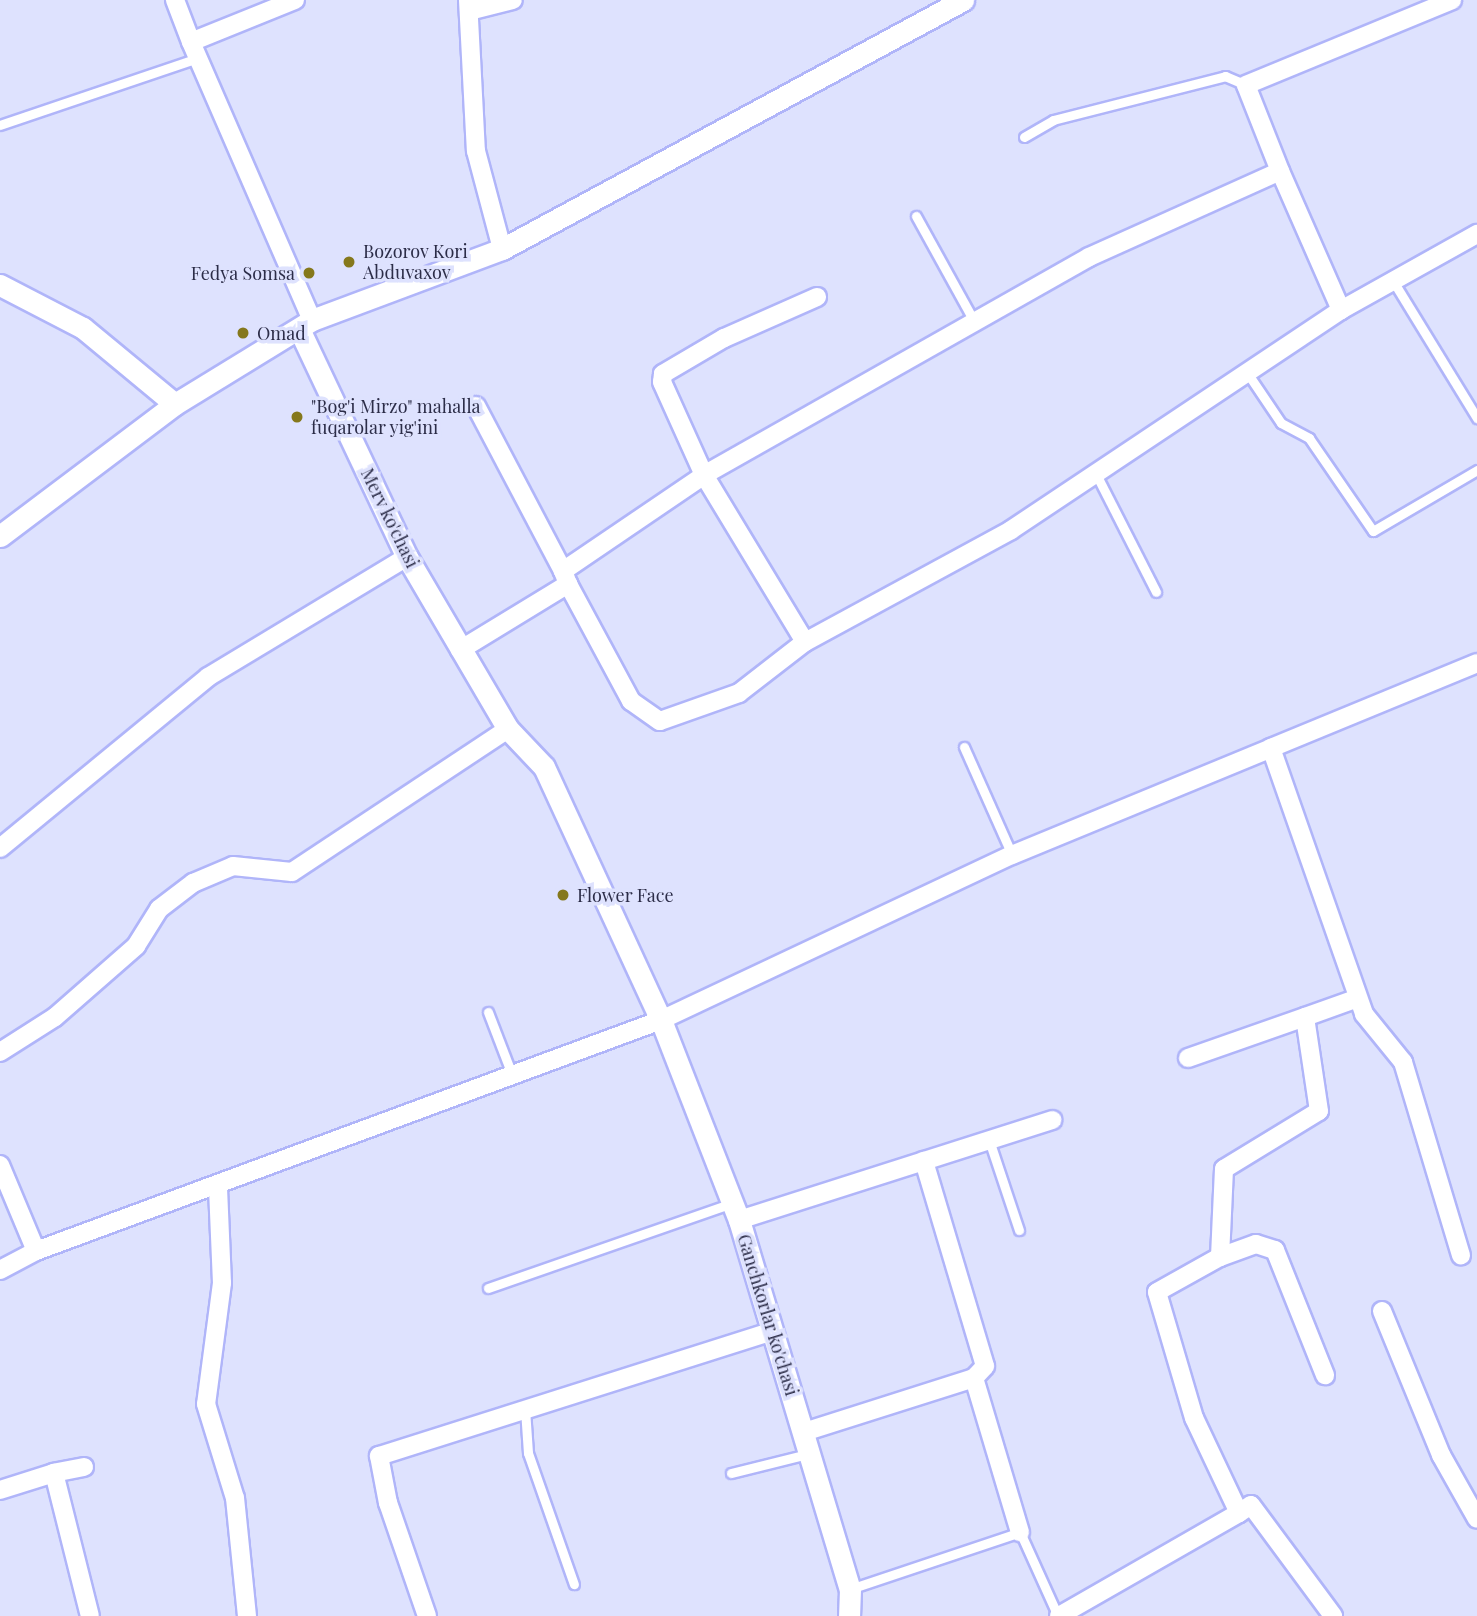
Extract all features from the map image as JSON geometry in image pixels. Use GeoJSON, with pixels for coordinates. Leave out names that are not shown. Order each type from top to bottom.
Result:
{"type":"FeatureCollection","features":[{"type":"Feature","properties":{"kind":"street"},"geometry":{"type":"LineString","coordinates":[[175,0],[306,325]]}},
{"type":"Feature","properties":{"kind":"street"},"geometry":{"type":"LineString","coordinates":[[195,50],[295,0]]}},
{"type":"Feature","properties":{"kind":"street"},"geometry":{"type":"LineString","coordinates":[[502,249],[476,151],[469,6],[513,0]]}},
{"type":"Feature","properties":{"kind":"street"},"geometry":{"type":"LineString","coordinates":[[0,536],[175,404],[306,325],[502,249],[963,0]]}},
{"type":"Feature","properties":{"kind":"street"},"geometry":{"type":"LineString","coordinates":[[1341,310],[1280,171],[1246,85],[1441,3]]}},
{"type":"Feature","properties":{"kind":"street"},"geometry":{"type":"LineString","coordinates":[[460,650],[566,578],[704,475],[1089,257],[1280,171]]}},
{"type":"Feature","properties":{"kind":"street"},"geometry":{"type":"LineString","coordinates":[[476,406],[631,701],[660,721],[739,693],[805,642],[1097,476],[1341,310],[1477,234]]}},
{"type":"Feature","properties":{"kind":"street"},"geometry":{"type":"LineString","coordinates":[[0,285],[83,328],[175,404]]}},
{"type":"Feature","properties":{"kind":"street"},"geometry":{"type":"LineString","coordinates":[[805,642],[704,475],[663,392],[663,374],[724,338],[817,297]]}},
{"type":"Feature","properties":{"kind":"street","name":"Merv ko'chasi"},"geometry":{"type":"LineString","coordinates":[[306,325],[407,557],[508,729],[544,767],[661,1020]]}},
{"type":"Feature","properties":{"kind":"street"},"geometry":{"type":"LineString","coordinates":[[0,848],[208,677],[407,557]]}},
{"type":"Feature","properties":{"kind":"street"},"geometry":{"type":"LineString","coordinates":[[0,1270],[36,1251],[218,1188],[661,1020],[1013,855],[1477,663]]}},
{"type":"Feature","properties":{"kind":"street"},"geometry":{"type":"LineString","coordinates":[[0,1052],[54,1017],[136,946],[159,909],[192,883],[233,866],[292,872],[508,729]]}},
{"type":"Feature","properties":{"kind":"street"},"geometry":{"type":"LineString","coordinates":[[1271,748],[1358,998],[1403,1062],[1461,1255]]}},
{"type":"Feature","properties":{"kind":"street"},"geometry":{"type":"LineString","coordinates":[[1188,1058],[1358,998]]}},
{"type":"Feature","properties":{"kind":"street"},"geometry":{"type":"LineString","coordinates":[[1220,1257],[1224,1169],[1322,1103],[1305,1017]]}},
{"type":"Feature","properties":{"kind":"street","name":"Ganchkorlar ko'chasi"},"geometry":{"type":"LineString","coordinates":[[661,1020],[735,1212],[804,1432],[850,1589],[847,1614]]}},
{"type":"Feature","properties":{"kind":"street"},"geometry":{"type":"LineString","coordinates":[[735,1212],[924,1161],[1052,1120]]}},
{"type":"Feature","properties":{"kind":"street"},"geometry":{"type":"LineString","coordinates":[[804,1432],[974,1378],[985,1366],[924,1161]]}},
{"type":"Feature","properties":{"kind":"street"},"geometry":{"type":"LineString","coordinates":[[0,1165],[36,1251]]}},
{"type":"Feature","properties":{"kind":"street"},"geometry":{"type":"LineString","coordinates":[[218,1188],[222,1283],[206,1405],[235,1498],[247,1616]]}},
{"type":"Feature","properties":{"kind":"street"},"geometry":{"type":"LineString","coordinates":[[1239,1513],[1194,1418],[1156,1299],[1162,1287],[1220,1257],[1255,1244],[1275,1250],[1325,1374]]}},
{"type":"Feature","properties":{"kind":"street"},"geometry":{"type":"LineString","coordinates":[[1382,1311],[1441,1454],[1477,1519]]}},
{"type":"Feature","properties":{"kind":"street"},"geometry":{"type":"LineString","coordinates":[[427,1616],[379,1456],[771,1332]]}},
{"type":"Feature","properties":{"kind":"street"},"geometry":{"type":"LineString","coordinates":[[974,1378],[1020,1532]]}},
{"type":"Feature","properties":{"kind":"street"},"geometry":{"type":"LineString","coordinates":[[0,1490],[54,1473],[84,1467]]}},
{"type":"Feature","properties":{"kind":"street"},"geometry":{"type":"LineString","coordinates":[[54,1473],[90,1616]]}},
{"type":"Feature","properties":{"kind":"street"},"geometry":{"type":"LineString","coordinates":[[1059,1616],[1251,1505],[1333,1616]]}},
{"type":"Feature","properties":{"kind":"lane"},"geometry":{"type":"LineString","coordinates":[[0,125],[195,50]]}},
{"type":"Feature","properties":{"kind":"lane"},"geometry":{"type":"LineString","coordinates":[[1024,137],[1053,120],[1225,76],[1246,85]]}},
{"type":"Feature","properties":{"kind":"lane"},"geometry":{"type":"LineString","coordinates":[[916,216],[974,321]]}},
{"type":"Feature","properties":{"kind":"lane"},"geometry":{"type":"LineString","coordinates":[[1393,281],[1477,418]]}},
{"type":"Feature","properties":{"kind":"lane"},"geometry":{"type":"LineString","coordinates":[[1248,374],[1281,423],[1309,438],[1373,531],[1477,470]]}},
{"type":"Feature","properties":{"kind":"lane"},"geometry":{"type":"LineString","coordinates":[[1097,476],[1156,592]]}},
{"type":"Feature","properties":{"kind":"lane"},"geometry":{"type":"LineString","coordinates":[[964,747],[1013,855]]}},
{"type":"Feature","properties":{"kind":"lane"},"geometry":{"type":"LineString","coordinates":[[488,1012],[513,1077]]}},
{"type":"Feature","properties":{"kind":"lane"},"geometry":{"type":"LineString","coordinates":[[989,1140],[1019,1230]]}},
{"type":"Feature","properties":{"kind":"lane"},"geometry":{"type":"LineString","coordinates":[[488,1288],[735,1212]]}},
{"type":"Feature","properties":{"kind":"lane"},"geometry":{"type":"LineString","coordinates":[[525,1408],[528,1452],[574,1584]]}},
{"type":"Feature","properties":{"kind":"lane"},"geometry":{"type":"LineString","coordinates":[[731,1473],[810,1454]]}},
{"type":"Feature","properties":{"kind":"lane"},"geometry":{"type":"LineString","coordinates":[[850,1589],[1020,1532],[1059,1616]]}},
{"type":"Feature","properties":{"kind":"place","name":"Bozorov Kori Abduvaxov"},"geometry":{"type":"Point","coordinates":[349,262]}},
{"type":"Feature","properties":{"kind":"place","name":"Fedya Somsa"},"geometry":{"type":"Point","coordinates":[309,273]}},
{"type":"Feature","properties":{"kind":"place","name":"Omad"},"geometry":{"type":"Point","coordinates":[243,333]}},
{"type":"Feature","properties":{"kind":"place","name":"\"Bog'i Mirzo\" mahalla fuqarolar yig'ini"},"geometry":{"type":"Point","coordinates":[297,417]}},
{"type":"Feature","properties":{"kind":"place","name":"Flower Face"},"geometry":{"type":"Point","coordinates":[563,895]}}]}
